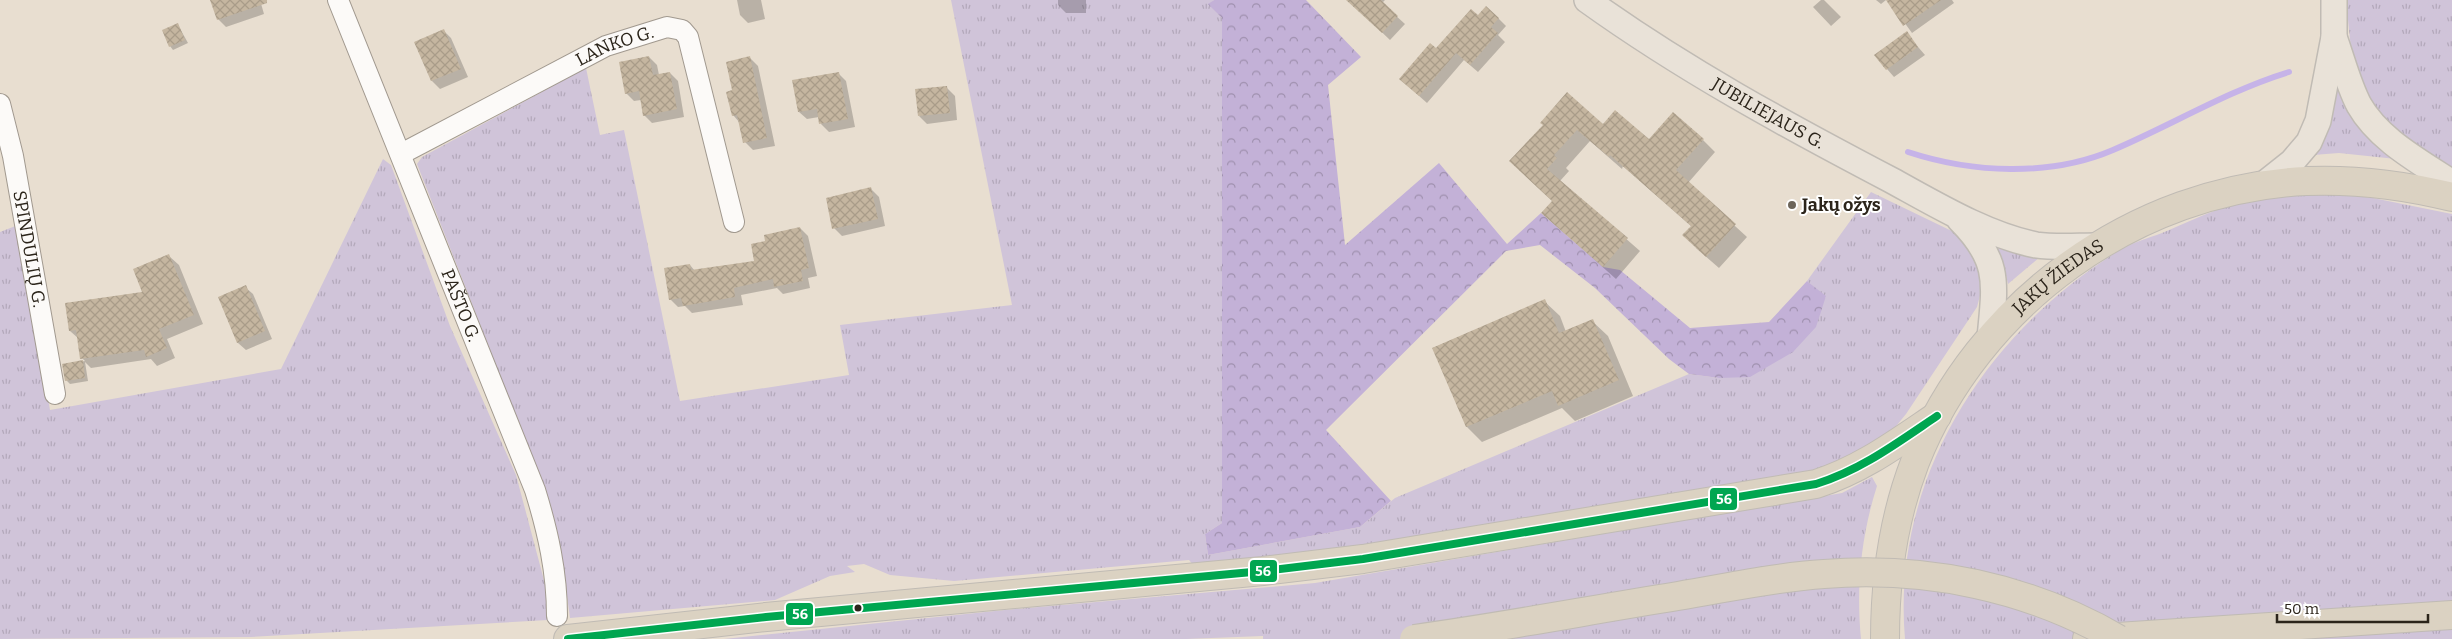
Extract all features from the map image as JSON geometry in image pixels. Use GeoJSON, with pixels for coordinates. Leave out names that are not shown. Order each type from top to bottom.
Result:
{"type":"FeatureCollection","features":[{"type":"Feature","properties":{"kind":"highway","name":"JAKŲ ŽIEDAS"},"geometry":{"type":"LineString","coordinates":[[1885,639],[1885,606],[1893,537],[1902,500],[1916,462],[1937,416],[1957,381],[1990,338],[2026,300],[2061,270],[2097,246],[2133,226],[2174,208],[2219,194],[2263,185],[2346,180],[2418,189],[2452,197]]}},
{"type":"Feature","properties":{"kind":"highway"},"geometry":{"type":"LineString","coordinates":[[562,627],[766,617],[1263,571],[1363,559],[1816,484],[1843,476],[1868,463],[1937,416]]}},
{"type":"Feature","properties":{"kind":"highway"},"geometry":{"type":"LineString","coordinates":[[1414,639],[1787,578],[1859,572],[1933,576],[2003,590],[2072,615],[2118,639]]}},
{"type":"Feature","properties":{"kind":"highway"},"geometry":{"type":"LineString","coordinates":[[2087,639],[2452,615]]}},
{"type":"Feature","properties":{"kind":"main road","name":"JUBILIEJAUS G."},"geometry":{"type":"LineString","coordinates":[[1587,0],[1680,63],[1755,107],[1955,214],[2001,234],[2036,245],[2097,246]]}},
{"type":"Feature","properties":{"kind":"main road"},"geometry":{"type":"LineString","coordinates":[[2263,185],[2292,162],[2309,142],[2318,121],[2334,37],[2334,0]]}},
{"type":"Feature","properties":{"kind":"main road"},"geometry":{"type":"LineString","coordinates":[[2334,37],[2359,105],[2372,124],[2387,139],[2452,183]]}},
{"type":"Feature","properties":{"kind":"main road"},"geometry":{"type":"LineString","coordinates":[[1955,214],[1985,249],[1994,273],[1990,338]]}},
{"type":"Feature","properties":{"kind":"street","name":"PAŠTO G."},"geometry":{"type":"LineString","coordinates":[[338,0],[535,490],[553,560],[562,627]]}},
{"type":"Feature","properties":{"kind":"street","name":"LANKO G."},"geometry":{"type":"LineString","coordinates":[[400,154],[606,46],[666,27],[682,30],[688,37],[734,222]]}},
{"type":"Feature","properties":{"kind":"street","name":"SPINDULIŲ G."},"geometry":{"type":"LineString","coordinates":[[0,104],[14,156],[56,394]]}},
{"type":"Feature","properties":{"kind":"green space"},"geometry":{"type":"Polygon","coordinates":[[[951,0],[1214,0],[1209,4],[1222,18],[1222,523],[1205,534],[1208,555],[1360,527],[1395,498],[1689,374],[1719,378],[1826,297],[1807,281],[1871,192],[1958,234],[1974,250],[1982,288],[1977,307],[1906,414],[1884,441],[1827,471],[1291,559],[1195,567],[1189,560],[954,581],[890,575],[864,564],[847,566],[855,572],[830,576],[775,600],[570,618],[561,551],[546,492],[417,164],[422,157],[586,68],[600,135],[624,130],[680,401],[849,375],[840,325],[1012,305],[951,0]]]}},
{"type":"Feature","properties":{"kind":"green space"},"geometry":{"type":"Polygon","coordinates":[[[1214,0],[1306,0],[1361,57],[1328,85],[1345,245],[1439,163],[1507,244],[1541,213],[1603,267],[1620,270],[1690,328],[1769,322],[1807,281],[1826,296],[1816,327],[1793,352],[1750,377],[1719,378],[1689,374],[1669,359],[1595,288],[1540,245],[1506,251],[1326,430],[1391,501],[1360,527],[1208,555],[1205,534],[1222,523],[1222,18],[1208,4],[1214,0]]]}},
{"type":"Feature","properties":{"kind":"green space"},"geometry":{"type":"Polygon","coordinates":[[[2346,0],[2452,0],[2452,171],[2430,163],[2371,109],[2353,69],[2346,0]]]}},
{"type":"Feature","properties":{"kind":"green space"},"geometry":{"type":"Polygon","coordinates":[[[2335,78],[2396,159],[2339,153],[2313,155],[2333,113],[2335,78]]]}},
{"type":"Feature","properties":{"kind":"green space"},"geometry":{"type":"Polygon","coordinates":[[[383,159],[391,165],[450,326],[516,475],[549,599],[548,620],[251,637],[0,639],[0,232],[18,225],[50,410],[281,369],[383,159]]]}},
{"type":"Feature","properties":{"kind":"green space"},"geometry":{"type":"Polygon","coordinates":[[[2314,191],[2373,198],[2452,214],[2452,639],[1905,639],[1905,580],[1914,522],[1932,467],[1957,415],[1989,367],[2028,323],[2072,284],[2130,245],[2232,205],[2314,191]]]}},
{"type":"Feature","properties":{"kind":"green space"},"geometry":{"type":"Polygon","coordinates":[[[1992,242],[2040,257],[2008,284],[2001,255],[1992,242]]]}},
{"type":"Feature","properties":{"kind":"green space"},"geometry":{"type":"Polygon","coordinates":[[[1872,477],[1877,486],[1867,524],[1861,562],[1859,600],[1861,639],[1263,639],[1263,636],[1186,639],[724,639],[1005,610],[1315,583],[1842,493],[1872,477]]]}},
{"type":"Feature","properties":{"kind":"building"},"geometry":{"type":"Polygon","coordinates":[[[210,0],[267,0],[267,3],[217,20],[210,0]]]}},
{"type":"Feature","properties":{"kind":"building"},"geometry":{"type":"Polygon","coordinates":[[[1346,0],[1381,0],[1398,16],[1382,33],[1346,0]]]}},
{"type":"Feature","properties":{"kind":"building"},"geometry":{"type":"Polygon","coordinates":[[[1886,0],[1941,0],[1903,26],[1886,0]]]}},
{"type":"Feature","properties":{"kind":"building"},"geometry":{"type":"Polygon","coordinates":[[[1486,6],[1499,18],[1491,27],[1498,33],[1470,65],[1456,53],[1419,96],[1399,79],[1430,43],[1436,48],[1471,9],[1478,15],[1486,6]]]}},
{"type":"Feature","properties":{"kind":"building"},"geometry":{"type":"Polygon","coordinates":[[[178,23],[185,40],[169,47],[162,30],[178,23]]]}},
{"type":"Feature","properties":{"kind":"building"},"geometry":{"type":"Polygon","coordinates":[[[444,29],[461,69],[431,81],[414,42],[444,29]]]}},
{"type":"Feature","properties":{"kind":"building"},"geometry":{"type":"Polygon","coordinates":[[[1907,31],[1918,47],[1886,70],[1874,55],[1907,31]]]}},
{"type":"Feature","properties":{"kind":"building"},"geometry":{"type":"Polygon","coordinates":[[[649,56],[653,75],[670,72],[677,109],[643,116],[639,91],[625,94],[619,62],[649,56]]]}},
{"type":"Feature","properties":{"kind":"building"},"geometry":{"type":"Polygon","coordinates":[[[750,56],[767,138],[743,143],[737,115],[732,116],[726,92],[732,90],[726,62],[750,56]]]}},
{"type":"Feature","properties":{"kind":"building"},"geometry":{"type":"Polygon","coordinates":[[[839,72],[848,119],[819,124],[817,109],[798,112],[792,80],[839,72]]]}},
{"type":"Feature","properties":{"kind":"building"},"geometry":{"type":"Polygon","coordinates":[[[947,86],[950,113],[918,116],[915,89],[947,86]]]}},
{"type":"Feature","properties":{"kind":"building"},"geometry":{"type":"Polygon","coordinates":[[[1567,92],[1603,124],[1615,110],[1649,139],[1673,112],[1704,139],[1676,170],[1736,224],[1706,257],[1682,235],[1691,226],[1610,155],[1609,157],[1577,130],[1554,155],[1557,158],[1547,169],[1628,238],[1603,267],[1541,213],[1552,201],[1509,161],[1543,125],[1540,123],[1567,92]]]}},
{"type":"Feature","properties":{"kind":"building"},"geometry":{"type":"Polygon","coordinates":[[[871,187],[878,219],[832,229],[826,198],[871,187]]]}},
{"type":"Feature","properties":{"kind":"building"},"geometry":{"type":"Polygon","coordinates":[[[800,227],[809,268],[801,270],[803,281],[774,287],[773,279],[734,288],[735,297],[683,306],[681,298],[669,300],[664,268],[690,264],[691,270],[754,261],[751,244],[765,241],[764,235],[800,227]]]}},
{"type":"Feature","properties":{"kind":"building"},"geometry":{"type":"Polygon","coordinates":[[[169,254],[194,315],[159,329],[167,348],[146,357],[144,350],[80,359],[76,330],[69,331],[65,303],[142,292],[133,269],[169,254]]]}},
{"type":"Feature","properties":{"kind":"building"},"geometry":{"type":"Polygon","coordinates":[[[246,285],[265,331],[237,343],[218,297],[246,285]]]}},
{"type":"Feature","properties":{"kind":"building"},"geometry":{"type":"Polygon","coordinates":[[[1545,299],[1559,333],[1593,319],[1619,380],[1558,406],[1552,391],[1466,427],[1432,348],[1545,299]]]}},
{"type":"Feature","properties":{"kind":"building"},"geometry":{"type":"Polygon","coordinates":[[[83,360],[85,378],[65,381],[62,364],[83,360]]]}},
{"type":"Feature","properties":{"kind":"waterway"},"geometry":{"type":"LineString","coordinates":[[1908,152],[1933,159],[1984,168],[2011,169],[2063,165],[2089,159],[2113,150],[2222,98],[2289,72]]}},
{"type":"Feature","properties":{"kind":"transit line","name":"56"},"geometry":{"type":"LineString","coordinates":[[568,639],[766,617],[1263,571],[1363,559],[1816,484],[1864,463],[1937,416]]}},
{"type":"Feature","properties":{"kind":"place","name":"Jakų ožys"},"geometry":{"type":"Point","coordinates":[1792,205]}}]}
